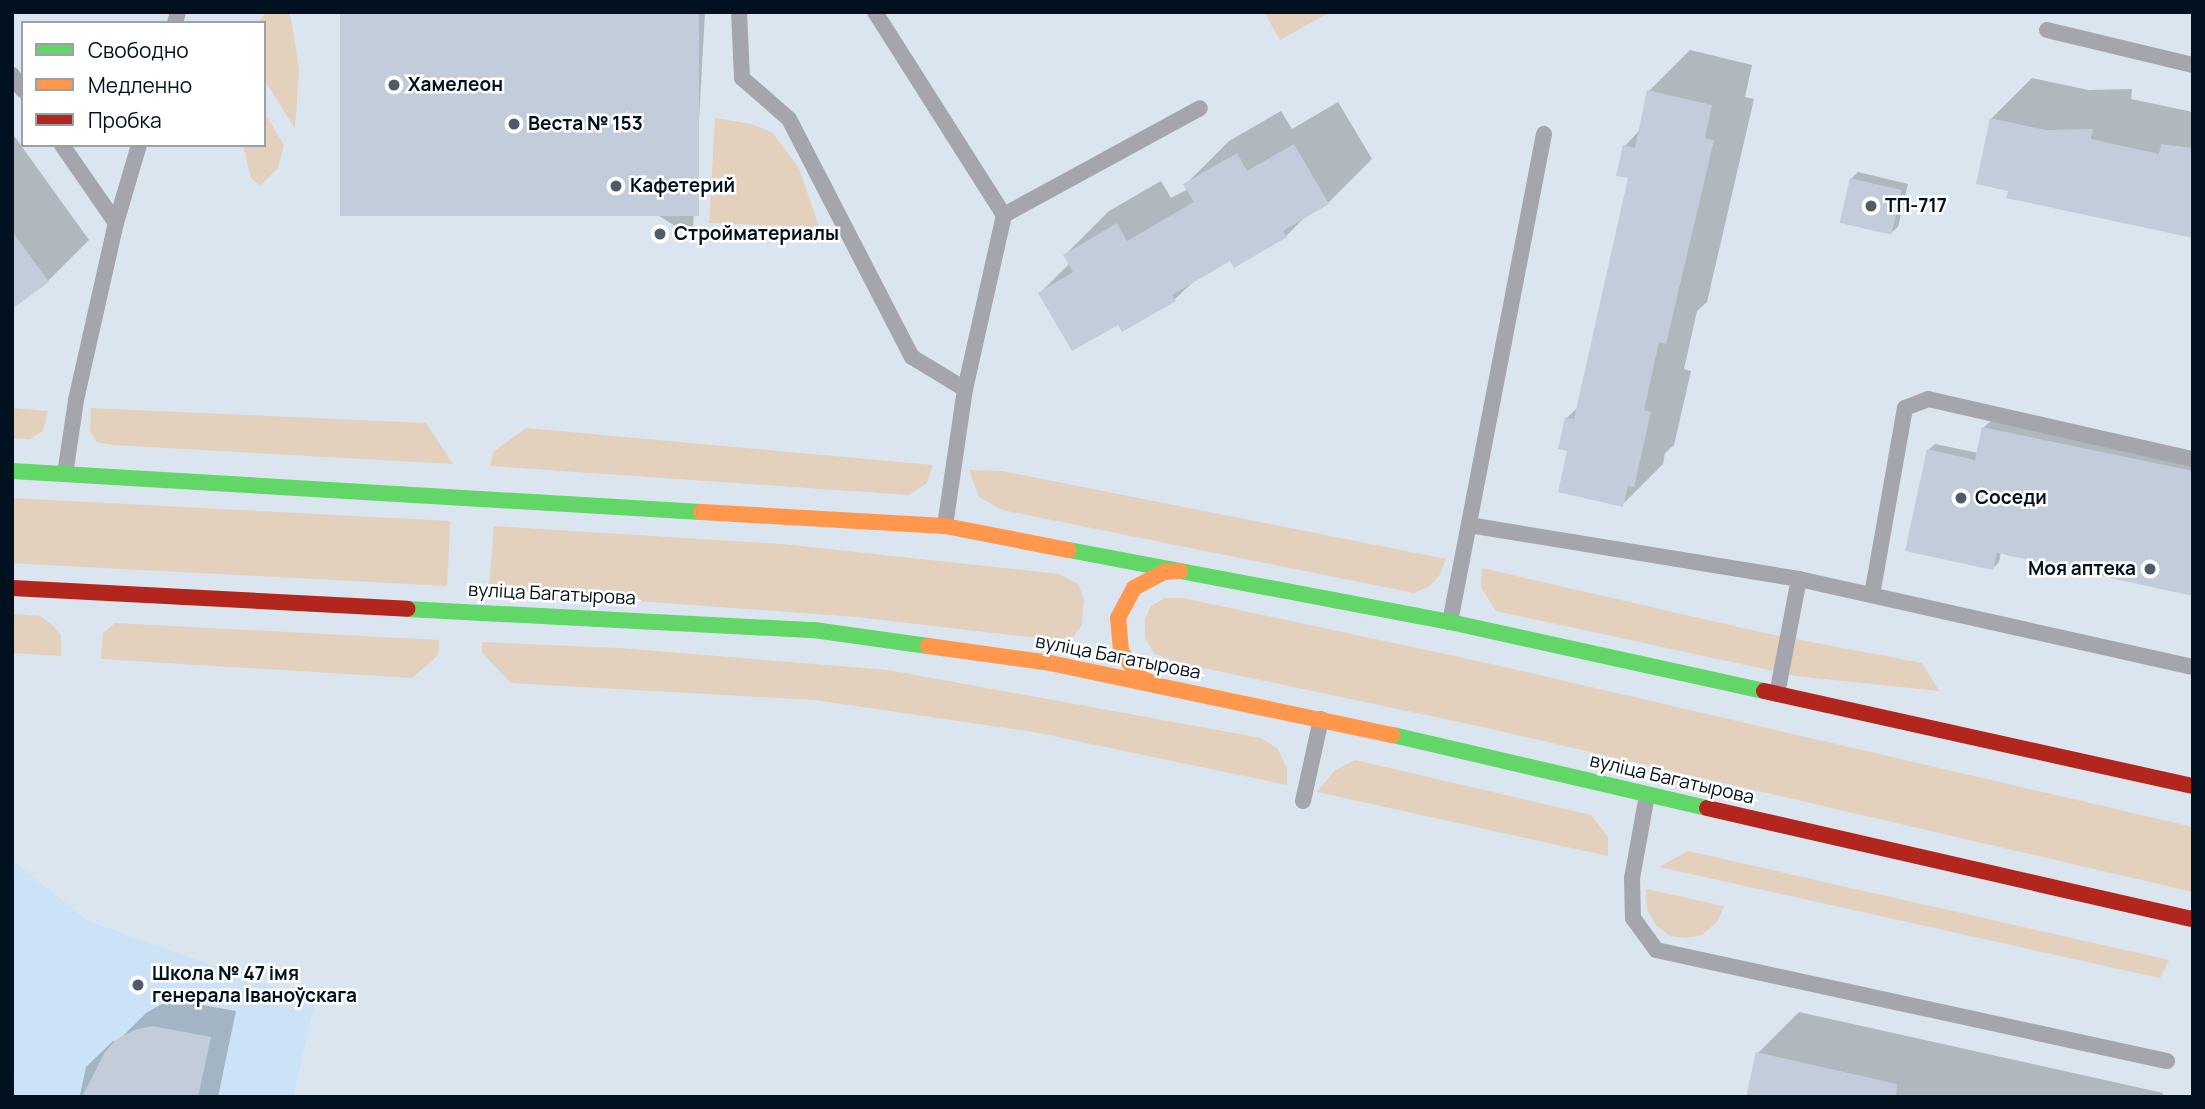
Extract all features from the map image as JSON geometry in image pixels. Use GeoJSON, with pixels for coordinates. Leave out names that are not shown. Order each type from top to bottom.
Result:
{"type":"FeatureCollection","features":[{"type":"Feature","properties":{"kind":"street"},"geometry":{"type":"LineString","coordinates":[[12,471],[946,526],[1450,622],[2193,786]]}},
{"type":"Feature","properties":{"kind":"street"},"geometry":{"type":"LineString","coordinates":[[1067,547],[1083,555],[1099,576]]}},
{"type":"Feature","properties":{"kind":"street"},"geometry":{"type":"LineString","coordinates":[[1156,685],[1141,678],[1121,652],[1118,618],[1124,602],[1148,578],[1164,572],[1182,571]]}},
{"type":"Feature","properties":{"kind":"street","name":"вуліца Багатырова"},"geometry":{"type":"LineString","coordinates":[[12,588],[814,630],[1050,663],[1321,719],[2193,919]]}},
{"type":"Feature","properties":{"kind":"street"},"geometry":{"type":"LineString","coordinates":[[1102,626],[1107,600]]}},
{"type":"Feature","properties":{"kind":"street"},"geometry":{"type":"LineString","coordinates":[[1050,663],[1078,654]]}},
{"type":"Feature","properties":{"kind":"lane"},"geometry":{"type":"LineString","coordinates":[[739,12],[742,78],[789,119],[912,357],[965,389]]}},
{"type":"Feature","properties":{"kind":"lane"},"geometry":{"type":"LineString","coordinates":[[875,12],[1004,215],[965,389],[946,526]]}},
{"type":"Feature","properties":{"kind":"lane"},"geometry":{"type":"LineString","coordinates":[[2047,30],[2193,65]]}},
{"type":"Feature","properties":{"kind":"lane"},"geometry":{"type":"LineString","coordinates":[[1004,215],[1200,108]]}},
{"type":"Feature","properties":{"kind":"lane"},"geometry":{"type":"LineString","coordinates":[[1450,622],[1545,134]]}},
{"type":"Feature","properties":{"kind":"lane"},"geometry":{"type":"LineString","coordinates":[[63,147],[116,223]]}},
{"type":"Feature","properties":{"kind":"lane"},"geometry":{"type":"LineString","coordinates":[[65,474],[76,400],[116,223],[138,147]]}},
{"type":"Feature","properties":{"kind":"lane"},"geometry":{"type":"LineString","coordinates":[[1871,595],[1905,408],[1928,398],[2193,459]]}},
{"type":"Feature","properties":{"kind":"lane"},"geometry":{"type":"LineString","coordinates":[[1469,525],[1799,579],[2193,667]]}},
{"type":"Feature","properties":{"kind":"lane"},"geometry":{"type":"LineString","coordinates":[[1777,694],[1799,579]]}},
{"type":"Feature","properties":{"kind":"lane"},"geometry":{"type":"LineString","coordinates":[[1303,800],[1321,719]]}},
{"type":"Feature","properties":{"kind":"lane"},"geometry":{"type":"LineString","coordinates":[[1647,795],[1632,878],[1633,918],[1656,950],[2167,1061]]}},
{"type":"Feature","properties":{"kind":"shaded area"},"geometry":{"type":"Polygon","coordinates":[[[266,12],[288,12],[291,19],[299,69],[295,129],[266,82],[266,21],[259,21],[266,12]]]}},
{"type":"Feature","properties":{"kind":"shaded area"},"geometry":{"type":"Polygon","coordinates":[[[1264,12],[1330,12],[1280,40],[1264,12]]]}},
{"type":"Feature","properties":{"kind":"shaded area"},"geometry":{"type":"Polygon","coordinates":[[[266,115],[284,145],[278,168],[260,186],[251,178],[243,147],[266,147],[266,115]]]}},
{"type":"Feature","properties":{"kind":"shaded area"},"geometry":{"type":"Polygon","coordinates":[[[715,118],[751,124],[772,132],[799,168],[819,227],[709,223],[715,118]]]}},
{"type":"Feature","properties":{"kind":"shaded area"},"geometry":{"type":"Polygon","coordinates":[[[12,408],[48,411],[43,431],[30,439],[12,438],[12,408]]]}},
{"type":"Feature","properties":{"kind":"shaded area"},"geometry":{"type":"Polygon","coordinates":[[[91,408],[426,423],[453,464],[113,445],[97,442],[90,431],[91,408]]]}},
{"type":"Feature","properties":{"kind":"shaded area"},"geometry":{"type":"Polygon","coordinates":[[[526,428],[933,465],[927,483],[909,495],[491,466],[493,452],[526,428]]]}},
{"type":"Feature","properties":{"kind":"shaded area"},"geometry":{"type":"Polygon","coordinates":[[[969,470],[1002,471],[1446,559],[1439,576],[1430,586],[1414,593],[1002,510],[979,497],[969,470]]]}},
{"type":"Feature","properties":{"kind":"shaded area"},"geometry":{"type":"Polygon","coordinates":[[[12,498],[450,521],[447,586],[12,563],[12,498]]]}},
{"type":"Feature","properties":{"kind":"shaded area"},"geometry":{"type":"Polygon","coordinates":[[[494,526],[782,544],[1059,574],[1078,584],[1084,599],[1082,625],[1072,638],[1047,639],[856,617],[489,590],[494,526]]]}},
{"type":"Feature","properties":{"kind":"shaded area"},"geometry":{"type":"Polygon","coordinates":[[[1482,568],[1764,633],[1922,663],[1939,691],[1796,676],[1496,611],[1481,587],[1482,568]]]}},
{"type":"Feature","properties":{"kind":"shaded area"},"geometry":{"type":"Polygon","coordinates":[[[1165,598],[1183,598],[1496,665],[2193,827],[2193,892],[1483,727],[1180,663],[1155,654],[1145,638],[1145,619],[1151,606],[1165,598]]]}},
{"type":"Feature","properties":{"kind":"shaded area"},"geometry":{"type":"Polygon","coordinates":[[[12,614],[40,616],[52,625],[61,636],[61,656],[12,653],[12,614]]]}},
{"type":"Feature","properties":{"kind":"shaded area"},"geometry":{"type":"Polygon","coordinates":[[[115,623],[439,640],[438,655],[412,678],[101,659],[103,633],[115,623]]]}},
{"type":"Feature","properties":{"kind":"shaded area"},"geometry":{"type":"Polygon","coordinates":[[[482,642],[619,648],[888,670],[1261,738],[1278,749],[1287,769],[1287,785],[1034,732],[815,700],[511,683],[482,653],[482,642]]]}},
{"type":"Feature","properties":{"kind":"shaded area"},"geometry":{"type":"Polygon","coordinates":[[[1355,760],[1591,815],[1608,837],[1608,856],[1317,792],[1335,770],[1355,760]]]}},
{"type":"Feature","properties":{"kind":"shaded area"},"geometry":{"type":"Polygon","coordinates":[[[1688,851],[2169,960],[2160,978],[1659,867],[1688,851]]]}},
{"type":"Feature","properties":{"kind":"shaded area","name":"Школа № 47 імя генерала Іваноўскага"},"geometry":{"type":"Polygon","coordinates":[[[12,860],[88,921],[315,1002],[293,1097],[12,1097],[12,860]]]}},
{"type":"Feature","properties":{"kind":"shaded area"},"geometry":{"type":"Polygon","coordinates":[[[1646,889],[1724,906],[1717,922],[1702,935],[1686,938],[1670,936],[1656,925],[1647,910],[1646,889]]]}},
{"type":"Feature","properties":{"kind":"building","name":"Веста № 153"},"geometry":{"type":"Polygon","coordinates":[[[340,12],[699,12],[699,216],[340,216],[340,12]]]}},
{"type":"Feature","properties":{"kind":"building"},"geometry":{"type":"Polygon","coordinates":[[[1647,90],[1712,105],[1705,138],[1714,140],[1666,344],[1659,342],[1644,410],[1651,412],[1634,487],[1628,486],[1623,507],[1558,492],[1567,451],[1558,449],[1565,417],[1574,419],[1628,178],[1616,176],[1623,145],[1635,148],[1647,90]]]}},
{"type":"Feature","properties":{"kind":"building"},"geometry":{"type":"Polygon","coordinates":[[[1990,118],[2046,130],[2093,129],[2091,139],[2159,154],[2161,144],[2193,148],[2193,238],[2006,198],[2008,191],[1976,184],[1990,118]]]}},
{"type":"Feature","properties":{"kind":"building"},"geometry":{"type":"Polygon","coordinates":[[[1294,144],[1329,204],[1283,231],[1287,237],[1234,268],[1230,261],[1172,295],[1176,301],[1122,332],[1118,325],[1072,351],[1038,293],[1073,272],[1063,255],[1117,223],[1127,241],[1194,202],[1183,184],[1237,153],[1247,171],[1294,144]]]}},
{"type":"Feature","properties":{"kind":"building","name":"ТП-717"},"geometry":{"type":"Polygon","coordinates":[[[1850,178],[1902,190],[1891,235],[1840,223],[1850,178]]]}},
{"type":"Feature","properties":{"kind":"building"},"geometry":{"type":"Polygon","coordinates":[[[12,231],[49,282],[12,309],[12,231]]]}},
{"type":"Feature","properties":{"kind":"building"},"geometry":{"type":"Polygon","coordinates":[[[1982,427],[2193,471],[2193,596],[1997,553],[1993,570],[1905,551],[1927,449],[1975,460],[1982,427]]]}},
{"type":"Feature","properties":{"kind":"building"},"geometry":{"type":"Polygon","coordinates":[[[152,1026],[211,1037],[198,1097],[82,1097],[105,1052],[117,1039],[134,1030],[152,1026]]]}},
{"type":"Feature","properties":{"kind":"building"},"geometry":{"type":"Polygon","coordinates":[[[1756,1052],[1897,1084],[1896,1097],[1746,1097],[1756,1052]]]}},
{"type":"Feature","properties":{"kind":"traffic: fast"},"geometry":{"type":"LineString","coordinates":[[12,471],[701,512]]}},
{"type":"Feature","properties":{"kind":"traffic: fast"},"geometry":{"type":"LineString","coordinates":[[1069,550],[1450,622],[1764,691]]}},
{"type":"Feature","properties":{"kind":"traffic: fast"},"geometry":{"type":"LineString","coordinates":[[407,609],[814,630],[928,646]]}},
{"type":"Feature","properties":{"kind":"traffic: fast"},"geometry":{"type":"LineString","coordinates":[[1393,735],[1707,808]]}},
{"type":"Feature","properties":{"kind":"traffic: slow"},"geometry":{"type":"LineString","coordinates":[[701,512],[945,526],[1069,550]]}},
{"type":"Feature","properties":{"kind":"traffic: slow"},"geometry":{"type":"LineString","coordinates":[[1156,685],[1141,678],[1121,651],[1118,618],[1134,588],[1164,572],[1180,571]]}},
{"type":"Feature","properties":{"kind":"traffic: slow"},"geometry":{"type":"LineString","coordinates":[[928,646],[1050,663],[1393,735]]}},
{"type":"Feature","properties":{"kind":"traffic: jam"},"geometry":{"type":"LineString","coordinates":[[12,588],[407,609]]}},
{"type":"Feature","properties":{"kind":"traffic: jam"},"geometry":{"type":"LineString","coordinates":[[1764,691],[2193,786]]}},
{"type":"Feature","properties":{"kind":"traffic: jam"},"geometry":{"type":"LineString","coordinates":[[1707,808],[2193,919]]}},
{"type":"Feature","properties":{"kind":"place","name":"Хамелеон"},"geometry":{"type":"Point","coordinates":[394,85]}},
{"type":"Feature","properties":{"kind":"place","name":"Веста № 153"},"geometry":{"type":"Point","coordinates":[514,124]}},
{"type":"Feature","properties":{"kind":"place","name":"Кафетерий"},"geometry":{"type":"Point","coordinates":[616,186]}},
{"type":"Feature","properties":{"kind":"place","name":"ТП-717"},"geometry":{"type":"Point","coordinates":[1871,206]}},
{"type":"Feature","properties":{"kind":"place","name":"Стройматериалы"},"geometry":{"type":"Point","coordinates":[660,234]}},
{"type":"Feature","properties":{"kind":"place","name":"Соседи"},"geometry":{"type":"Point","coordinates":[1961,498]}},
{"type":"Feature","properties":{"kind":"place","name":"Моя аптека"},"geometry":{"type":"Point","coordinates":[2150,569]}},
{"type":"Feature","properties":{"kind":"place","name":"Школа № 47 імя генерала Іваноўскага"},"geometry":{"type":"Point","coordinates":[138,985]}}]}
